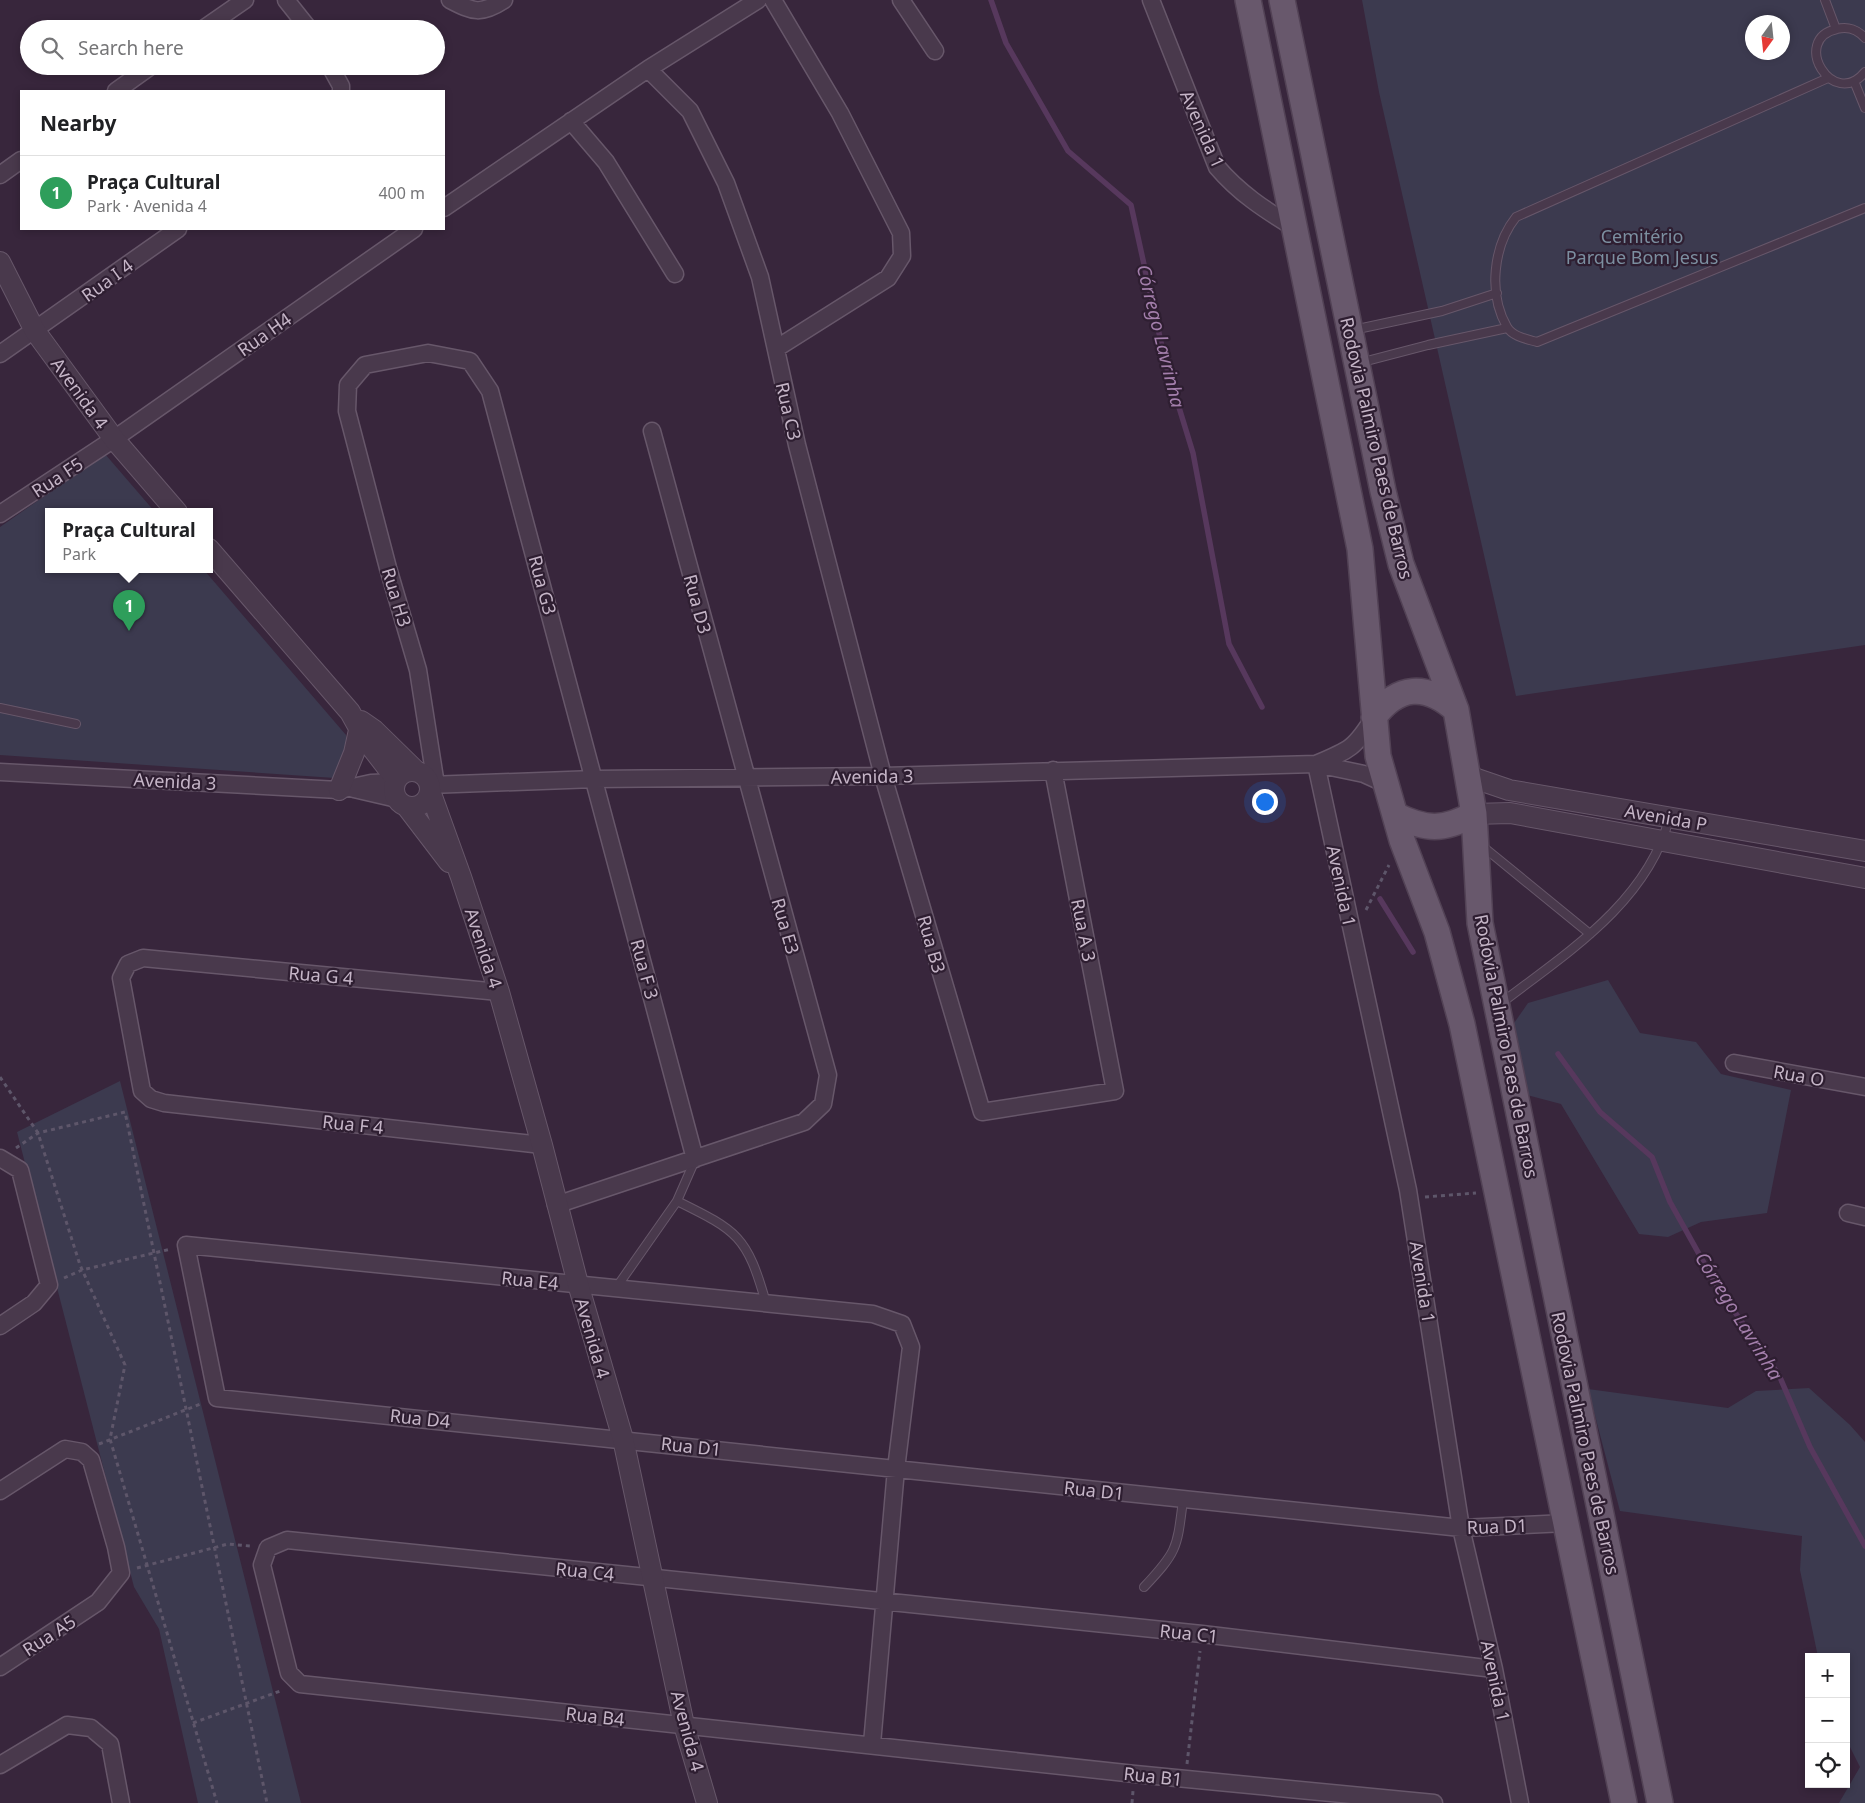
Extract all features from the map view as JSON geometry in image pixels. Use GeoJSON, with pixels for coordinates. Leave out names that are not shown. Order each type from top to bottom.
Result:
{"type":"FeatureCollection","features":[{"type":"Feature","properties":{"kind":"main road","name":"Rodovia Palmiro Paes de Barros"},"geometry":{"type":"LineString","coordinates":[[1248,0],[1360,549],[1378,756],[1402,840],[1437,932],[1462,1024],[1624,1803]]}},
{"type":"Feature","properties":{"kind":"main road","name":"Rodovia Palmiro Paes de Barros"},"geometry":{"type":"LineString","coordinates":[[1282,0],[1357,364],[1401,564],[1456,710],[1474,814],[1480,924],[1660,1803]]}},
{"type":"Feature","properties":{"kind":"main road"},"geometry":{"type":"LineString","coordinates":[[1374,717],[1384,704],[1397,695],[1413,691],[1429,692],[1444,699],[1456,710]]}},
{"type":"Feature","properties":{"kind":"main road"},"geometry":{"type":"LineString","coordinates":[[1395,815],[1414,824],[1435,828],[1456,824],[1474,814]]}},
{"type":"Feature","properties":{"kind":"street"},"geometry":{"type":"LineString","coordinates":[[215,20],[245,0]]}},
{"type":"Feature","properties":{"kind":"street"},"geometry":{"type":"LineString","coordinates":[[286,0],[302,20]]}},
{"type":"Feature","properties":{"kind":"street"},"geometry":{"type":"LineString","coordinates":[[450,0],[469,10],[488,11],[504,0]]}},
{"type":"Feature","properties":{"kind":"street"},"geometry":{"type":"LineString","coordinates":[[445,207],[491,174],[648,69],[758,0]]}},
{"type":"Feature","properties":{"kind":"street"},"geometry":{"type":"LineString","coordinates":[[773,0],[840,114],[900,233],[902,256],[888,278],[777,348]]}},
{"type":"Feature","properties":{"kind":"street"},"geometry":{"type":"LineString","coordinates":[[901,0],[935,51]]}},
{"type":"Feature","properties":{"kind":"street","name":"Avenida 1"},"geometry":{"type":"LineString","coordinates":[[1150,0],[1217,167],[1231,184],[1261,208],[1295,228]]}},
{"type":"Feature","properties":{"kind":"street","name":"Rua C3"},"geometry":{"type":"LineString","coordinates":[[648,69],[690,112],[726,183],[760,277],[795,436],[883,776]]}},
{"type":"Feature","properties":{"kind":"street"},"geometry":{"type":"LineString","coordinates":[[117,90],[138,75]]}},
{"type":"Feature","properties":{"kind":"street"},"geometry":{"type":"LineString","coordinates":[[335,75],[341,90]]}},
{"type":"Feature","properties":{"kind":"street"},"geometry":{"type":"LineString","coordinates":[[571,122],[606,162],[675,274]]}},
{"type":"Feature","properties":{"kind":"street"},"geometry":{"type":"LineString","coordinates":[[0,175],[20,161]]}},
{"type":"Feature","properties":{"kind":"street","name":"Rua I 4"},"geometry":{"type":"LineString","coordinates":[[0,354],[177,230]]}},
{"type":"Feature","properties":{"kind":"street","name":"Rua H4"},"geometry":{"type":"LineString","coordinates":[[114,439],[413,230]]}},
{"type":"Feature","properties":{"kind":"street","name":"Avenida 4"},"geometry":{"type":"LineString","coordinates":[[0,262],[35,331],[114,439],[174,508]]}},
{"type":"Feature","properties":{"kind":"street","name":"Rua G3"},"geometry":{"type":"LineString","coordinates":[[347,411],[348,385],[365,365],[428,353],[470,361],[490,391],[595,779]]}},
{"type":"Feature","properties":{"kind":"street","name":"Rua H3"},"geometry":{"type":"LineString","coordinates":[[347,411],[388,568],[418,670],[428,783]]}},
{"type":"Feature","properties":{"kind":"street","name":"Rua D3"},"geometry":{"type":"LineString","coordinates":[[652,431],[745,777]]}},
{"type":"Feature","properties":{"kind":"street","name":"Rua F5"},"geometry":{"type":"LineString","coordinates":[[0,514],[114,439]]}},
{"type":"Feature","properties":{"kind":"street","name":"Avenida 4"},"geometry":{"type":"LineString","coordinates":[[213,554],[350,712],[399,792],[461,877]]}},
{"type":"Feature","properties":{"kind":"street","name":"Avenida 4"},"geometry":{"type":"LineString","coordinates":[[350,712],[374,730],[428,783],[461,877],[498,992],[542,1145],[578,1284],[623,1439],[651,1578],[684,1725],[707,1803]]}},
{"type":"Feature","properties":{"kind":"street"},"geometry":{"type":"LineString","coordinates":[[1316,764],[1350,750],[1358,742],[1374,717]]}},
{"type":"Feature","properties":{"kind":"street"},"geometry":{"type":"LineString","coordinates":[[344,789],[360,730]]}},
{"type":"Feature","properties":{"kind":"street"},"geometry":{"type":"LineString","coordinates":[[1316,764],[1357,772],[1386,784]]}},
{"type":"Feature","properties":{"kind":"street","name":"Avenida 1"},"geometry":{"type":"LineString","coordinates":[[1316,764],[1409,1198],[1462,1528],[1494,1669],[1520,1803]]}},
{"type":"Feature","properties":{"kind":"street","name":"Avenida 3"},"geometry":{"type":"LineString","coordinates":[[428,783],[883,776],[1316,764]]}},
{"type":"Feature","properties":{"kind":"street","name":"Rua A 3"},"geometry":{"type":"LineString","coordinates":[[982,1112],[1115,1091],[1053,770]]}},
{"type":"Feature","properties":{"kind":"street"},"geometry":{"type":"LineString","coordinates":[[408,771],[428,783],[426,800],[418,806],[399,792],[408,771]]}},
{"type":"Feature","properties":{"kind":"street","name":"Avenida 3"},"geometry":{"type":"LineString","coordinates":[[0,772],[399,792]]}},
{"type":"Feature","properties":{"kind":"street","name":"Rua B3"},"geometry":{"type":"LineString","coordinates":[[883,776],[982,1112]]}},
{"type":"Feature","properties":{"kind":"street","name":"Avenida P"},"geometry":{"type":"LineString","coordinates":[[1468,776],[1509,790],[1865,851]]}},
{"type":"Feature","properties":{"kind":"street","name":"Rua E3"},"geometry":{"type":"LineString","coordinates":[[695,1159],[804,1122],[823,1104],[828,1075],[745,777]]}},
{"type":"Feature","properties":{"kind":"street","name":"Rua F 3"},"geometry":{"type":"LineString","coordinates":[[595,779],[695,1159]]}},
{"type":"Feature","properties":{"kind":"street","name":"Avenida P"},"geometry":{"type":"LineString","coordinates":[[1474,814],[1510,813],[1865,878]]}},
{"type":"Feature","properties":{"kind":"street","name":"Rua G 4"},"geometry":{"type":"LineString","coordinates":[[164,1103],[151,1099],[142,1091],[120,978],[128,964],[143,958],[498,992]]}},
{"type":"Feature","properties":{"kind":"street","name":"Rua O"},"geometry":{"type":"LineString","coordinates":[[1734,1063],[1865,1087]]}},
{"type":"Feature","properties":{"kind":"street","name":"Rua F 4"},"geometry":{"type":"LineString","coordinates":[[164,1103],[542,1145]]}},
{"type":"Feature","properties":{"kind":"street"},"geometry":{"type":"LineString","coordinates":[[0,1158],[20,1170],[49,1284],[34,1303],[0,1326]]}},
{"type":"Feature","properties":{"kind":"street"},"geometry":{"type":"LineString","coordinates":[[556,1205],[695,1159]]}},
{"type":"Feature","properties":{"kind":"street"},"geometry":{"type":"LineString","coordinates":[[1848,1214],[1865,1217]]}},
{"type":"Feature","properties":{"kind":"street"},"geometry":{"type":"LineString","coordinates":[[186,1245],[217,1398]]}},
{"type":"Feature","properties":{"kind":"street","name":"Rua E4"},"geometry":{"type":"LineString","coordinates":[[186,1245],[873,1314],[902,1324],[910,1347],[896,1469]]}},
{"type":"Feature","properties":{"kind":"street","name":"Rua D4"},"geometry":{"type":"LineString","coordinates":[[217,1398],[623,1439]]}},
{"type":"Feature","properties":{"kind":"street","name":"Rua D1"},"geometry":{"type":"LineString","coordinates":[[623,1439],[1183,1500],[1462,1528],[1566,1523]]}},
{"type":"Feature","properties":{"kind":"street"},"geometry":{"type":"LineString","coordinates":[[0,1491],[65,1449],[82,1452],[90,1460],[116,1547],[121,1573]]}},
{"type":"Feature","properties":{"kind":"street"},"geometry":{"type":"LineString","coordinates":[[872,1744],[896,1469]]}},
{"type":"Feature","properties":{"kind":"street","name":"Rua C4"},"geometry":{"type":"LineString","coordinates":[[268,1548],[287,1540],[884,1601]]}},
{"type":"Feature","properties":{"kind":"street"},"geometry":{"type":"LineString","coordinates":[[268,1548],[262,1565],[290,1673],[300,1684]]}},
{"type":"Feature","properties":{"kind":"street","name":"Rua A5"},"geometry":{"type":"LineString","coordinates":[[0,1667],[98,1602],[121,1573]]}},
{"type":"Feature","properties":{"kind":"street","name":"Rua C1"},"geometry":{"type":"LineString","coordinates":[[884,1601],[1202,1634],[1494,1669]]}},
{"type":"Feature","properties":{"kind":"street","name":"Rua B4"},"geometry":{"type":"LineString","coordinates":[[300,1684],[872,1744]]}},
{"type":"Feature","properties":{"kind":"street"},"geometry":{"type":"LineString","coordinates":[[0,1765],[67,1725],[90,1728],[110,1744],[121,1803]]}},
{"type":"Feature","properties":{"kind":"street","name":"Rua B1"},"geometry":{"type":"LineString","coordinates":[[872,1744],[1185,1779],[1434,1803]]}},
{"type":"Feature","properties":{"kind":"lane"},"geometry":{"type":"LineString","coordinates":[[1825,0],[1836,29]]}},
{"type":"Feature","properties":{"kind":"lane"},"geometry":{"type":"LineString","coordinates":[[1865,38],[1854,30],[1836,29],[1827,33],[1817,47],[1818,64],[1828,78],[1845,83],[1854,81],[1865,72]]}},
{"type":"Feature","properties":{"kind":"lane"},"geometry":{"type":"LineString","coordinates":[[1828,78],[1516,217],[1506,230],[1498,254],[1497,294],[1507,328],[1520,338],[1537,342],[1865,208]]}},
{"type":"Feature","properties":{"kind":"lane"},"geometry":{"type":"LineString","coordinates":[[1854,81],[1865,108]]}},
{"type":"Feature","properties":{"kind":"lane"},"geometry":{"type":"LineString","coordinates":[[1351,330],[1442,311],[1497,294]]}},
{"type":"Feature","properties":{"kind":"lane"},"geometry":{"type":"LineString","coordinates":[[1357,364],[1428,345],[1507,328]]}},
{"type":"Feature","properties":{"kind":"lane"},"geometry":{"type":"LineString","coordinates":[[0,708],[76,724]]}},
{"type":"Feature","properties":{"kind":"lane"},"geometry":{"type":"LineString","coordinates":[[1496,1007],[1590,934],[1620,905],[1644,873],[1663,841],[1669,817]]}},
{"type":"Feature","properties":{"kind":"lane"},"geometry":{"type":"LineString","coordinates":[[1475,841],[1590,934]]}},
{"type":"Feature","properties":{"kind":"lane"},"geometry":{"type":"LineString","coordinates":[[616,1288],[677,1202],[695,1159]]}},
{"type":"Feature","properties":{"kind":"lane"},"geometry":{"type":"LineString","coordinates":[[677,1202],[716,1220],[743,1243],[755,1265],[766,1303]]}},
{"type":"Feature","properties":{"kind":"lane"},"geometry":{"type":"LineString","coordinates":[[1144,1586],[1169,1560],[1178,1544],[1183,1500]]}},
{"type":"Feature","properties":{"kind":"path"},"geometry":{"type":"LineString","coordinates":[[1354,940],[1362,918],[1402,840]]}},
{"type":"Feature","properties":{"kind":"path"},"geometry":{"type":"LineString","coordinates":[[0,1077],[38,1133],[82,1270],[126,1365],[110,1439],[217,1803]]}},
{"type":"Feature","properties":{"kind":"path"},"geometry":{"type":"LineString","coordinates":[[0,1158],[38,1133],[125,1112],[267,1803]]}},
{"type":"Feature","properties":{"kind":"path"},"geometry":{"type":"LineString","coordinates":[[1409,1198],[1496,1191]]}},
{"type":"Feature","properties":{"kind":"path"},"geometry":{"type":"LineString","coordinates":[[49,1284],[82,1270],[186,1245]]}},
{"type":"Feature","properties":{"kind":"path"},"geometry":{"type":"LineString","coordinates":[[82,1452],[110,1439],[217,1398]]}},
{"type":"Feature","properties":{"kind":"path"},"geometry":{"type":"LineString","coordinates":[[121,1573],[228,1544],[268,1548]]}},
{"type":"Feature","properties":{"kind":"path"},"geometry":{"type":"LineString","coordinates":[[1185,1779],[1202,1634]]}},
{"type":"Feature","properties":{"kind":"path"},"geometry":{"type":"LineString","coordinates":[[193,1723],[300,1684]]}},
{"type":"Feature","properties":{"kind":"green space","name":"Cemitério Parque Bom Jesus"},"geometry":{"type":"Polygon","coordinates":[[[1362,0],[1865,0],[1865,645],[1516,696],[1379,92],[1362,0]]]}},
{"type":"Feature","properties":{"kind":"green space"},"geometry":{"type":"Polygon","coordinates":[[[105,454],[152,508],[45,508],[45,573],[207,573],[346,735],[348,744],[335,778],[0,755],[0,527],[105,454]]]}},
{"type":"Feature","properties":{"kind":"green space"},"geometry":{"type":"Polygon","coordinates":[[[1608,980],[1640,1033],[1696,1042],[1721,1074],[1791,1090],[1767,1213],[1701,1222],[1668,1237],[1639,1234],[1561,1104],[1527,1095],[1512,1026],[1528,1003],[1608,980]]]}},
{"type":"Feature","properties":{"kind":"green space"},"geometry":{"type":"Polygon","coordinates":[[[120,1081],[301,1803],[198,1803],[159,1629],[134,1587],[17,1132],[120,1081]]]}},
{"type":"Feature","properties":{"kind":"green space"},"geometry":{"type":"Polygon","coordinates":[[[1809,1388],[1850,1425],[1865,1442],[1865,1803],[1839,1803],[1848,1788],[1850,1788],[1850,1784],[1860,1767],[1850,1747],[1850,1653],[1817,1653],[1800,1570],[1802,1536],[1620,1511],[1588,1389],[1728,1408],[1756,1391],[1809,1388]]]}},
{"type":"Feature","properties":{"kind":"waterway","name":"Córrego Lavrinha"},"geometry":{"type":"LineString","coordinates":[[991,0],[1006,43],[1068,151],[1131,205],[1166,365],[1193,453],[1229,644],[1262,707]]}},
{"type":"Feature","properties":{"kind":"waterway","name":"Córrego Lavrinha"},"geometry":{"type":"LineString","coordinates":[[1380,899],[1413,952]]}},
{"type":"Feature","properties":{"kind":"waterway","name":"Córrego Lavrinha"},"geometry":{"type":"LineString","coordinates":[[1558,1054],[1600,1112],[1652,1157],[1670,1202],[1718,1288],[1779,1375],[1810,1447],[1865,1546]]}},
{"type":"Feature","properties":{"kind":"place","name":"Praça Cultural"},"geometry":{"type":"Point","coordinates":[129,631]}}]}
